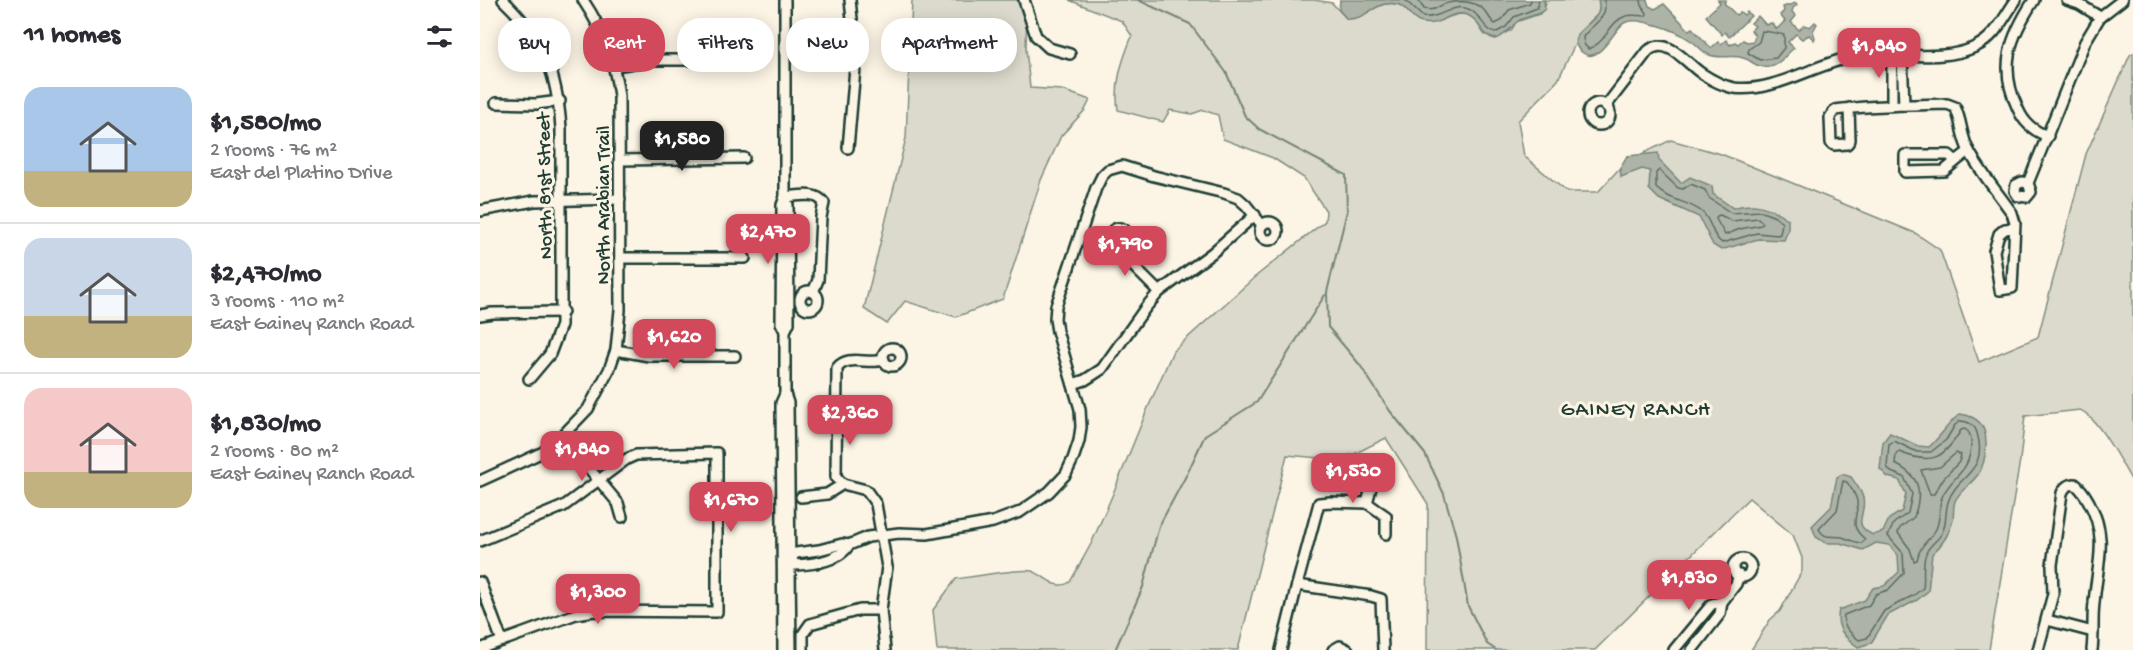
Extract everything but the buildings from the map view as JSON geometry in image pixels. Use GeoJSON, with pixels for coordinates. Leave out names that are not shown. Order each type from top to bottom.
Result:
{"type":"FeatureCollection","features":[{"type":"Feature","properties":{"kind":"street","name":"North 81st Street"},"geometry":{"type":"LineString","coordinates":[[503,0],[532,30],[553,75],[560,101],[561,325],[550,354],[529,379]]}},
{"type":"Feature","properties":{"kind":"street","name":"North Arabian Trail"},"geometry":{"type":"LineString","coordinates":[[583,0],[593,18]]}},
{"type":"Feature","properties":{"kind":"street"},"geometry":{"type":"LineString","coordinates":[[785,0],[785,197],[788,205],[785,256],[789,323],[785,331],[785,394],[781,403],[791,650]]}},
{"type":"Feature","properties":{"kind":"street"},"geometry":{"type":"LineString","coordinates":[[848,148],[856,57],[850,0]]}},
{"type":"Feature","properties":{"kind":"street"},"geometry":{"type":"LineString","coordinates":[[1024,0],[1036,36],[1048,48],[1070,54]]}},
{"type":"Feature","properties":{"kind":"street"},"geometry":{"type":"LineString","coordinates":[[2034,0],[2010,48],[2007,78],[2010,93],[2022,118],[2031,128],[2048,136]]}},
{"type":"Feature","properties":{"kind":"street"},"geometry":{"type":"LineString","coordinates":[[2067,0],[2079,4],[2100,17]]}},
{"type":"Feature","properties":{"kind":"street"},"geometry":{"type":"LineString","coordinates":[[2028,183],[2085,42],[2100,17],[2122,0]]}},
{"type":"Feature","properties":{"kind":"street"},"geometry":{"type":"LineString","coordinates":[[1606,106],[1648,51],[1655,47],[1670,48],[1701,73],[1723,84],[1752,88],[1847,58],[1892,54],[1951,54],[1974,48],[1992,35],[2014,2]]}},
{"type":"Feature","properties":{"kind":"street"},"geometry":{"type":"LineString","coordinates":[[1892,54],[1892,104]]}},
{"type":"Feature","properties":{"kind":"street"},"geometry":{"type":"LineString","coordinates":[[1902,54],[1904,105]]}},
{"type":"Feature","properties":{"kind":"street","name":"North Arabian Trail"},"geometry":{"type":"LineString","coordinates":[[480,481],[543,452],[573,426],[596,398],[616,350],[620,321],[621,160],[616,72]]}},
{"type":"Feature","properties":{"kind":"street"},"geometry":{"type":"LineString","coordinates":[[496,102],[536,104],[560,101]]}},
{"type":"Feature","properties":{"kind":"street"},"geometry":{"type":"LineString","coordinates":[[1849,108],[1892,104],[1947,104],[1955,107],[1959,114],[1963,139],[1969,151],[2012,213],[2014,228],[2012,288],[2000,290],[1994,251],[1998,234],[2014,228]]}},
{"type":"Feature","properties":{"kind":"street"},"geometry":{"type":"LineString","coordinates":[[1956,161],[1949,155],[1905,155],[1905,171],[1944,171],[1969,151]]}},
{"type":"Feature","properties":{"kind":"street"},"geometry":{"type":"LineString","coordinates":[[621,160],[744,158]]}},
{"type":"Feature","properties":{"kind":"street"},"geometry":{"type":"LineString","coordinates":[[786,559],[796,553],[842,544],[849,545],[868,537],[927,534],[993,522],[1012,516],[1035,503],[1058,484],[1066,474],[1076,453],[1081,427],[1080,409],[1057,332],[1056,306],[1096,188],[1108,170],[1122,166],[1224,192],[1238,198],[1262,225]]}},
{"type":"Feature","properties":{"kind":"street"},"geometry":{"type":"LineString","coordinates":[[785,197],[814,195],[819,196],[824,203],[821,217],[818,280],[813,292]]}},
{"type":"Feature","properties":{"kind":"street"},"geometry":{"type":"LineString","coordinates":[[480,211],[516,203],[620,199]]}},
{"type":"Feature","properties":{"kind":"street"},"geometry":{"type":"LineString","coordinates":[[1073,384],[1085,380],[1102,369],[1159,292],[1212,253],[1255,215]]}},
{"type":"Feature","properties":{"kind":"street"},"geometry":{"type":"LineString","coordinates":[[1121,246],[1123,255],[1159,292]]}},
{"type":"Feature","properties":{"kind":"street"},"geometry":{"type":"LineString","coordinates":[[620,258],[745,258]]}},
{"type":"Feature","properties":{"kind":"street"},"geometry":{"type":"LineString","coordinates":[[480,315],[562,312]]}},
{"type":"Feature","properties":{"kind":"street"},"geometry":{"type":"LineString","coordinates":[[616,350],[649,356],[735,356]]}},
{"type":"Feature","properties":{"kind":"street"},"geometry":{"type":"LineString","coordinates":[[884,360],[874,363],[847,360],[837,368],[836,477],[843,484],[866,490],[876,504],[887,567],[882,610],[885,650]]}},
{"type":"Feature","properties":{"kind":"street"},"geometry":{"type":"LineString","coordinates":[[562,436],[618,503],[622,517]]}},
{"type":"Feature","properties":{"kind":"street"},"geometry":{"type":"LineString","coordinates":[[480,541],[564,506],[627,459],[636,455],[717,453],[717,612],[594,611],[576,614],[480,649]]}},
{"type":"Feature","properties":{"kind":"street"},"geometry":{"type":"LineString","coordinates":[[1352,461],[1371,488],[1366,503]]}},
{"type":"Feature","properties":{"kind":"street"},"geometry":{"type":"LineString","coordinates":[[801,497],[827,494],[843,484]]}},
{"type":"Feature","properties":{"kind":"street"},"geometry":{"type":"LineString","coordinates":[[2038,650],[2053,594],[2052,565],[2062,493],[2069,484],[2075,484],[2084,493],[2094,512],[2101,542],[2101,558],[2093,606],[2092,650]]}},
{"type":"Feature","properties":{"kind":"street"},"geometry":{"type":"LineString","coordinates":[[1281,650],[1319,503],[1366,503],[1386,516],[1386,534]]}},
{"type":"Feature","properties":{"kind":"street"},"geometry":{"type":"LineString","coordinates":[[783,650],[786,559]]}},
{"type":"Feature","properties":{"kind":"street"},"geometry":{"type":"LineString","coordinates":[[1681,641],[1691,650],[1720,614],[1722,602],[1736,584],[1739,575]]}},
{"type":"Feature","properties":{"kind":"street"},"geometry":{"type":"LineString","coordinates":[[480,582],[502,641]]}},
{"type":"Feature","properties":{"kind":"street"},"geometry":{"type":"LineString","coordinates":[[1297,585],[1381,599],[1383,650]]}},
{"type":"Feature","properties":{"kind":"street"},"geometry":{"type":"LineString","coordinates":[[1674,650],[1712,604],[1722,602]]}},
{"type":"Feature","properties":{"kind":"street"},"geometry":{"type":"LineString","coordinates":[[803,650],[803,634],[810,624],[860,610],[882,610]]}},
{"type":"Feature","properties":{"kind":"street"},"geometry":{"type":"LineString","coordinates":[[2047,620],[2093,632]]}},
{"type":"Feature","properties":{"kind":"street"},"geometry":{"type":"LineString","coordinates":[[1334,650],[1340,646],[1348,650]]}},
{"type":"Feature","properties":{"kind":"shaded area"},"geometry":{"type":"Polygon","coordinates":[[[912,0],[1027,0],[1026,49],[1030,88],[1062,90],[1090,100],[1085,110],[1061,136],[1041,180],[1003,299],[956,317],[905,301],[887,324],[864,309],[906,138],[909,72],[1017,72],[1017,18],[911,18],[912,0]]]}},
{"type":"Feature","properties":{"kind":"shaded area"},"geometry":{"type":"Polygon","coordinates":[[[1069,0],[1314,0],[1332,3],[1347,19],[1353,19],[1392,3],[1402,6],[1415,19],[1426,23],[1455,15],[1468,16],[1476,22],[1485,35],[1511,31],[1516,22],[1540,14],[1546,4],[1544,0],[1598,0],[1600,4],[1598,14],[1577,34],[1576,42],[1558,80],[1518,121],[1524,156],[1567,192],[1598,192],[1625,162],[1671,140],[1721,154],[1915,233],[1940,250],[1979,362],[2038,337],[2086,154],[2130,55],[2133,53],[2133,483],[2109,442],[2087,414],[2080,410],[2025,416],[1989,650],[1751,650],[1770,620],[1780,611],[1802,571],[1802,558],[1793,535],[1749,498],[1595,650],[1427,650],[1428,504],[1386,438],[1342,460],[1287,455],[1238,650],[937,650],[933,610],[956,579],[1026,570],[1037,573],[1055,584],[1065,585],[1070,582],[1091,544],[1173,351],[1255,277],[1325,221],[1326,211],[1304,178],[1273,158],[1223,139],[1218,115],[1203,110],[1192,114],[1170,110],[1163,122],[1118,110],[1118,81],[1132,36],[1122,21],[1069,0]]]}},
{"type":"Feature","properties":{"kind":"water"},"geometry":{"type":"Polygon","coordinates":[[[1340,0],[1544,0],[1545,9],[1518,21],[1496,39],[1486,35],[1473,18],[1464,14],[1453,15],[1426,24],[1415,19],[1402,6],[1393,3],[1380,6],[1359,17],[1347,19],[1339,10],[1340,0]]]}},
{"type":"Feature","properties":{"kind":"water"},"geometry":{"type":"Polygon","coordinates":[[[1598,0],[1647,0],[1649,6],[1655,9],[1664,4],[1689,30],[1692,28],[1711,48],[1718,42],[1721,44],[1726,40],[1730,45],[1735,42],[1738,44],[1743,40],[1753,41],[1755,36],[1751,30],[1755,26],[1751,23],[1758,16],[1766,25],[1771,23],[1777,29],[1785,21],[1780,15],[1784,11],[1783,7],[1796,3],[1792,12],[1796,16],[1791,22],[1799,30],[1804,25],[1810,27],[1815,22],[1817,24],[1813,31],[1814,40],[1809,35],[1802,39],[1796,34],[1788,42],[1794,48],[1771,66],[1758,65],[1739,57],[1712,56],[1677,32],[1637,21],[1624,23],[1606,45],[1595,54],[1589,55],[1577,47],[1575,41],[1580,31],[1598,13],[1598,0]]]}},
{"type":"Feature","properties":{"kind":"water"},"geometry":{"type":"Polygon","coordinates":[[[1718,0],[1726,0],[1724,3],[1736,15],[1740,12],[1744,15],[1747,12],[1751,16],[1729,37],[1725,32],[1722,35],[1706,16],[1720,3],[1718,0]]]}},
{"type":"Feature","properties":{"kind":"water"},"geometry":{"type":"Polygon","coordinates":[[[1658,153],[1659,160],[1681,183],[1690,177],[1712,186],[1713,194],[1733,208],[1748,205],[1762,206],[1788,219],[1788,230],[1784,240],[1758,239],[1721,250],[1713,245],[1699,217],[1659,199],[1649,189],[1650,171],[1642,169],[1621,177],[1620,168],[1627,156],[1658,153]]]}},
{"type":"Feature","properties":{"kind":"water"},"geometry":{"type":"Polygon","coordinates":[[[1960,414],[1976,419],[1983,428],[1986,441],[1984,462],[1974,480],[1955,501],[1950,530],[1932,554],[1928,591],[1917,600],[1888,615],[1871,643],[1858,647],[1842,631],[1838,622],[1839,610],[1865,600],[1873,588],[1884,586],[1899,572],[1898,555],[1889,545],[1876,543],[1863,550],[1840,543],[1826,543],[1816,537],[1812,526],[1831,507],[1837,477],[1842,474],[1851,477],[1862,495],[1864,504],[1862,527],[1873,535],[1883,532],[1889,519],[1902,511],[1906,494],[1899,480],[1888,477],[1880,469],[1883,442],[1890,433],[1918,446],[1929,447],[1960,414]]]}},
{"type":"Feature","properties":{"kind":"waterway"},"geometry":{"type":"LineString","coordinates":[[1138,0],[1190,24],[1226,72],[1245,116],[1259,129],[1346,175],[1347,211],[1327,292],[1328,327],[1360,365],[1390,411],[1425,454],[1444,494],[1456,536],[1468,606],[1487,644],[1496,650]]}},
{"type":"Feature","properties":{"kind":"waterway"},"geometry":{"type":"LineString","coordinates":[[1115,650],[1143,587],[1159,526],[1205,435],[1257,402],[1325,295]]}},
{"type":"Feature","properties":{"kind":"district","name":"GAINEY RANCH"},"geometry":{"type":"Point","coordinates":[1636,408]}}]}
